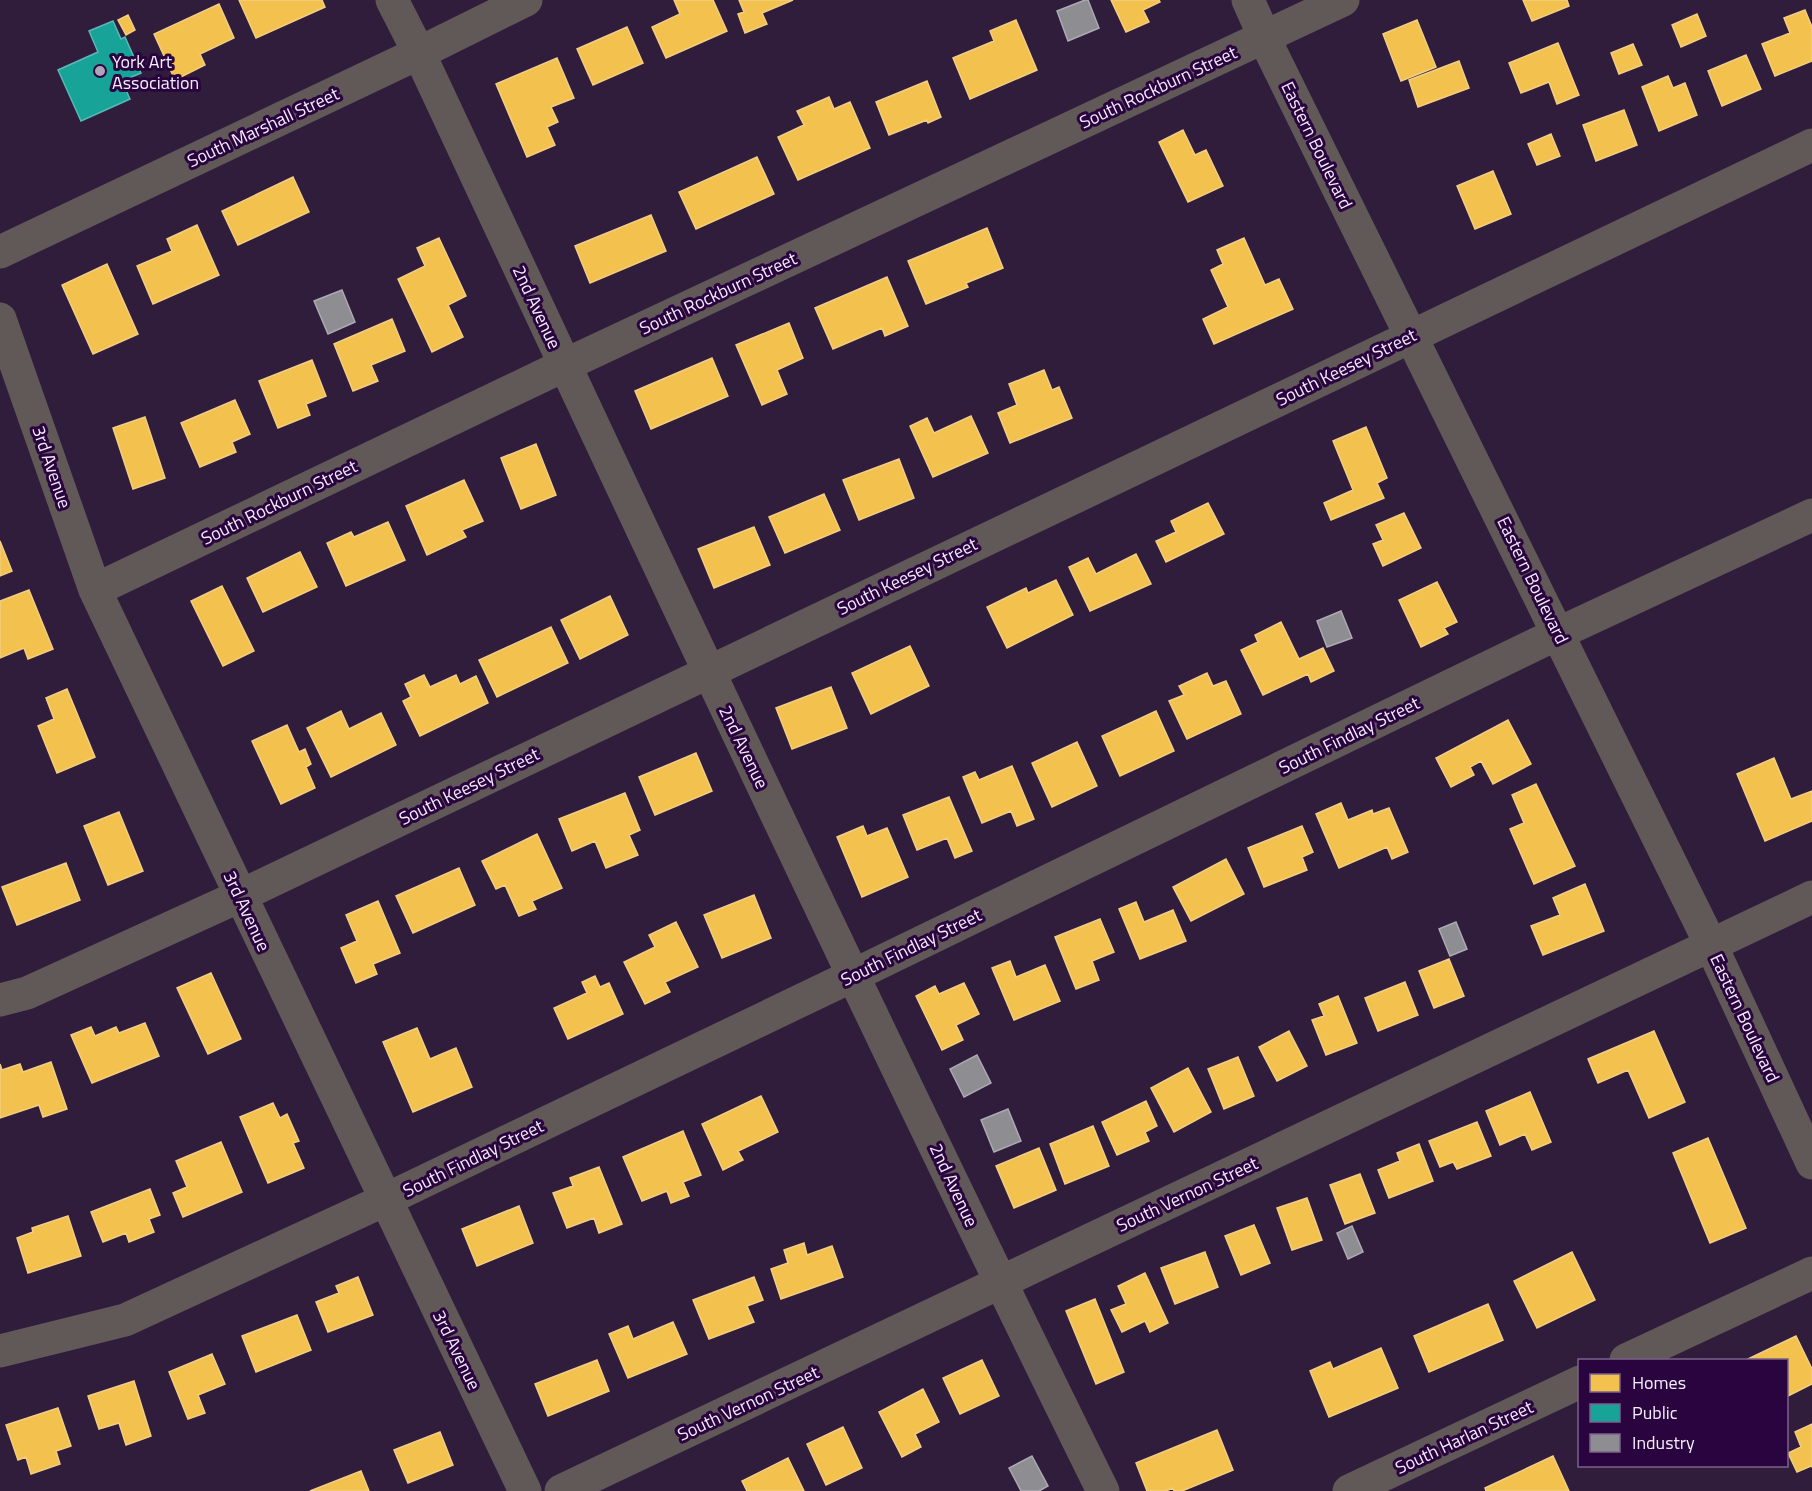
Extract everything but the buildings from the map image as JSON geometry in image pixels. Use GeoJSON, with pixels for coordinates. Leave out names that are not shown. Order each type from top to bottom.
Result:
{"type":"FeatureCollection","features":[{"type":"Feature","properties":{"kind":"street","name":"2nd Avenue"},"geometry":{"type":"LineString","coordinates":[[392,0],[708,672],[1000,1283],[1103,1491]]}},
{"type":"Feature","properties":{"kind":"street","name":"South Marshall Street"},"geometry":{"type":"LineString","coordinates":[[0,252],[526,0]]}},
{"type":"Feature","properties":{"kind":"street","name":"Eastern Boulevard"},"geometry":{"type":"LineString","coordinates":[[1248,0],[1264,38],[1711,945],[1812,1163]]}},
{"type":"Feature","properties":{"kind":"street","name":"South Rockburn Street"},"geometry":{"type":"LineString","coordinates":[[95,590],[564,365],[1342,0]]}},
{"type":"Feature","properties":{"kind":"street","name":"South Keesey Street"},"geometry":{"type":"LineString","coordinates":[[0,1000],[27,993],[240,896],[1812,145]]}},
{"type":"Feature","properties":{"kind":"street","name":"3rd Avenue"},"geometry":{"type":"LineString","coordinates":[[0,319],[11,383],[95,590],[525,1491]]}},
{"type":"Feature","properties":{"kind":"street","name":"South Findlay Street"},"geometry":{"type":"LineString","coordinates":[[0,1351],[125,1320],[385,1200],[1559,633],[1812,515]]}},
{"type":"Feature","properties":{"kind":"street","name":"South Vernon Street"},"geometry":{"type":"LineString","coordinates":[[561,1491],[1812,897]]}},
{"type":"Feature","properties":{"kind":"street"},"geometry":{"type":"LineString","coordinates":[[1628,1359],[1812,1273]]}},
{"type":"Feature","properties":{"kind":"street","name":"South Harlan Street"},"geometry":{"type":"LineString","coordinates":[[1349,1491],[1578,1383]]}},
{"type":"Feature","properties":{"kind":"place","name":"York Art Association"},"geometry":{"type":"Point","coordinates":[100,71]}}]}
